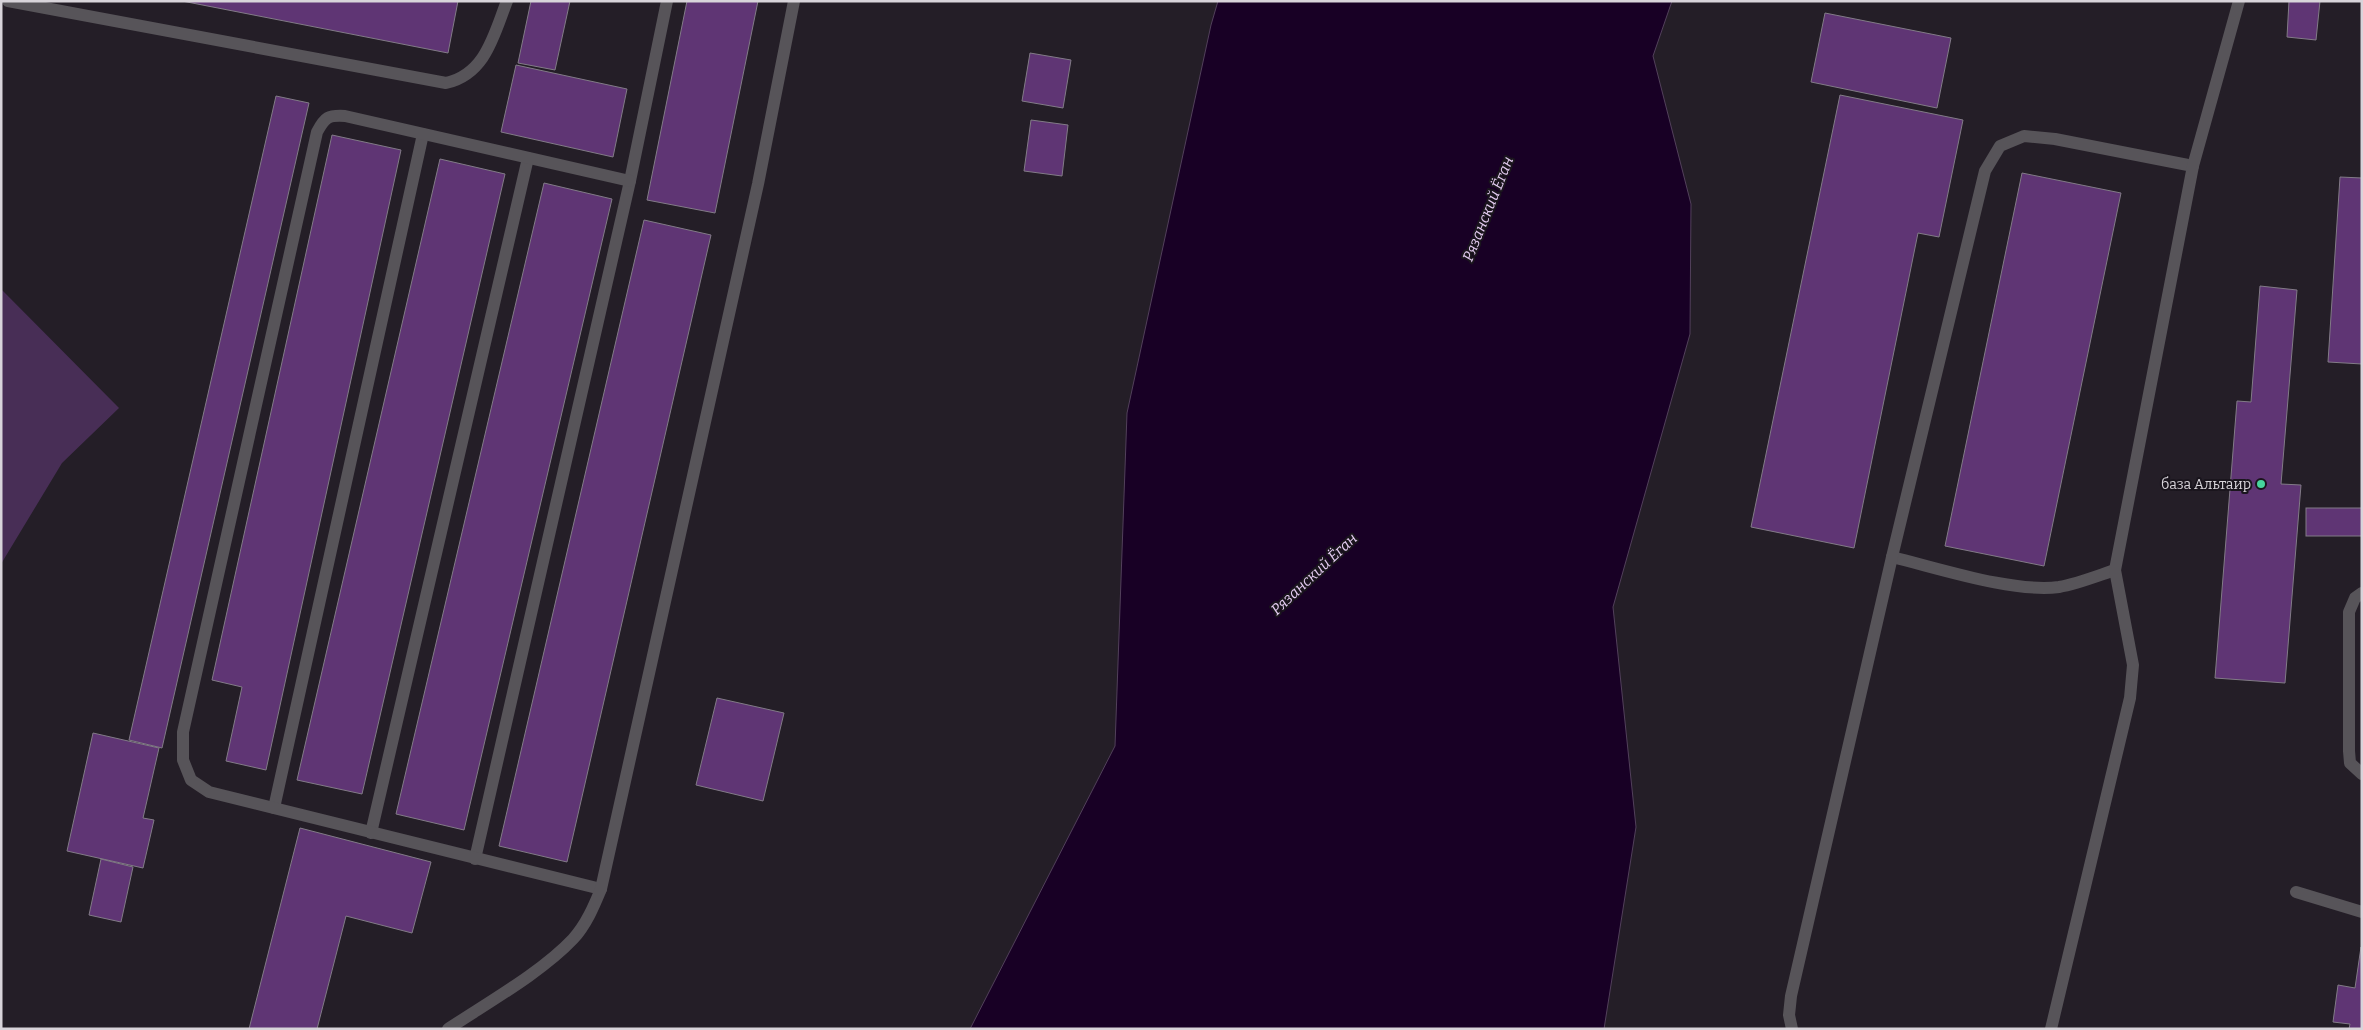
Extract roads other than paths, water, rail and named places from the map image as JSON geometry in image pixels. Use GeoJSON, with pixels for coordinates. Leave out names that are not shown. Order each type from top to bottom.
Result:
{"type":"FeatureCollection","features":[{"type":"Feature","properties":{"kind":"street"},"geometry":{"type":"LineString","coordinates":[[8,1],[446,83],[460,80],[474,70],[484,57],[507,1]]}},
{"type":"Feature","properties":{"kind":"street"},"geometry":{"type":"LineString","coordinates":[[475,859],[630,180],[667,1]]}},
{"type":"Feature","properties":{"kind":"street"},"geometry":{"type":"LineString","coordinates":[[448,1029],[554,958],[575,938],[592,912],[601,889],[758,184],[794,1]]}},
{"type":"Feature","properties":{"kind":"street"},"geometry":{"type":"LineString","coordinates":[[2051,1029],[2130,698],[2133,665],[2115,570],[2193,166],[2238,1]]}},
{"type":"Feature","properties":{"kind":"street"},"geometry":{"type":"LineString","coordinates":[[601,889],[209,792],[191,780],[183,760],[185,722],[317,132],[323,121],[332,115],[630,180]]}},
{"type":"Feature","properties":{"kind":"street"},"geometry":{"type":"LineString","coordinates":[[274,808],[423,134]]}},
{"type":"Feature","properties":{"kind":"street"},"geometry":{"type":"LineString","coordinates":[[1792,1029],[1789,1015],[1791,996],[1892,557],[1985,171],[2000,146],[2024,136],[2055,139],[2193,166]]}},
{"type":"Feature","properties":{"kind":"street"},"geometry":{"type":"LineString","coordinates":[[371,833],[528,158]]}},
{"type":"Feature","properties":{"kind":"street"},"geometry":{"type":"LineString","coordinates":[[1892,557],[2009,585],[2038,588],[2060,587],[2115,570]]}},
{"type":"Feature","properties":{"kind":"street"},"geometry":{"type":"LineString","coordinates":[[2362,593],[2355,598],[2349,612],[2349,752],[2350,763],[2362,774]]}},
{"type":"Feature","properties":{"kind":"street"},"geometry":{"type":"LineString","coordinates":[[2296,892],[2362,912]]}},
{"type":"Feature","properties":{"kind":"water","name":"Рязанский Ёган"},"geometry":{"type":"Polygon","coordinates":[[[1218,1],[1672,1],[1653,56],[1691,204],[1690,334],[1613,607],[1636,827],[1604,1029],[970,1029],[1115,746],[1127,413],[1211,25],[1218,1]]]}},
{"type":"Feature","properties":{"kind":"place","name":"база Альтаир"},"geometry":{"type":"Point","coordinates":[2261,484]}}]}
